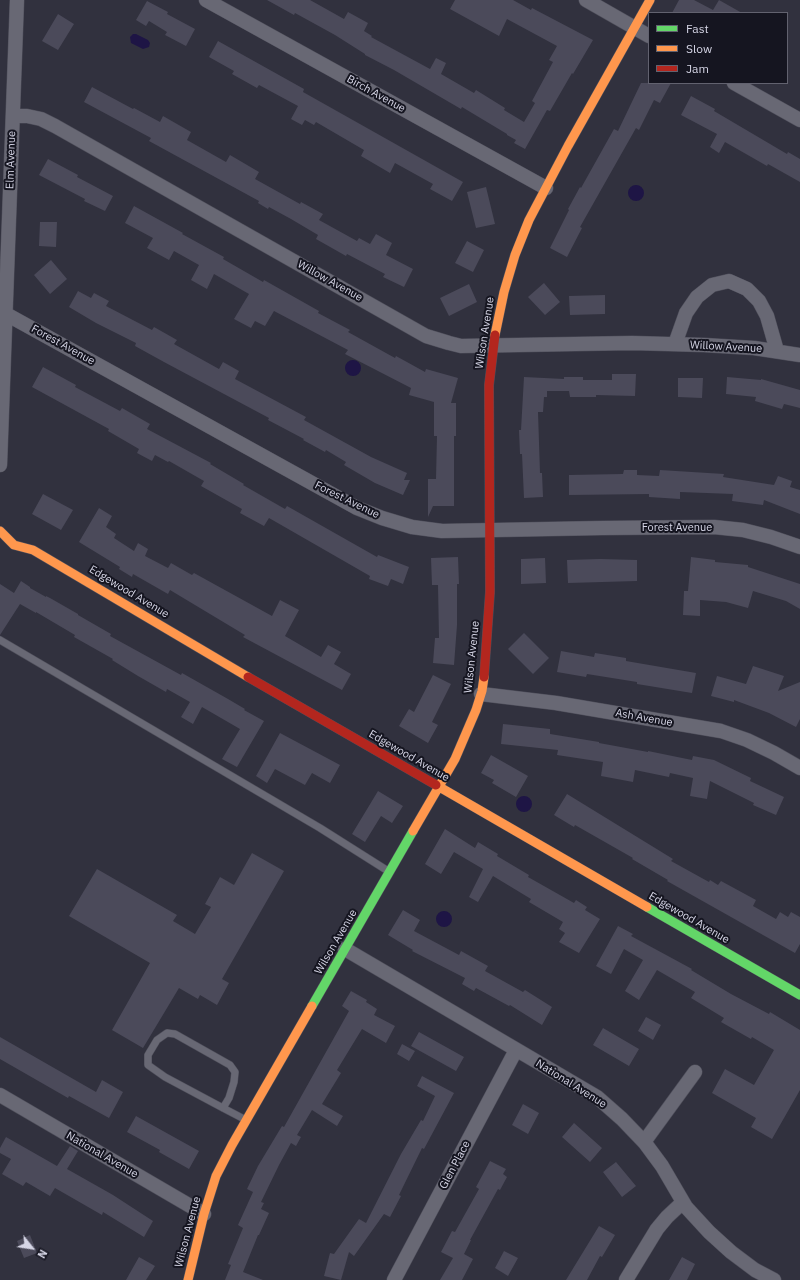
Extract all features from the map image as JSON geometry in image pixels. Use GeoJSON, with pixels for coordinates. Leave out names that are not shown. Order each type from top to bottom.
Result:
{"type":"FeatureCollection","features":[{"type":"Feature","properties":{"kind":"street","name":"Elm Avenue"},"geometry":{"type":"LineString","coordinates":[[0,465],[17,0]]}},
{"type":"Feature","properties":{"kind":"street","name":"Birch Avenue"},"geometry":{"type":"LineString","coordinates":[[206,0],[546,188]]}},
{"type":"Feature","properties":{"kind":"street"},"geometry":{"type":"LineString","coordinates":[[586,0],[648,35]]}},
{"type":"Feature","properties":{"kind":"street","name":"Wilson Avenue"},"geometry":{"type":"LineString","coordinates":[[188,1280],[204,1214],[216,1176],[232,1144],[455,759],[470,725],[481,694],[487,644],[490,592],[488,404],[493,346],[504,292],[515,255],[529,220],[650,0]]}},
{"type":"Feature","properties":{"kind":"street"},"geometry":{"type":"LineString","coordinates":[[736,84],[800,120]]}},
{"type":"Feature","properties":{"kind":"street","name":"Willow Avenue"},"geometry":{"type":"LineString","coordinates":[[12,116],[27,116],[41,119],[55,126],[426,336],[449,344],[461,346],[632,343],[675,344],[754,348],[800,355]]}},
{"type":"Feature","properties":{"kind":"street","name":"Willow Avenue"},"geometry":{"type":"LineString","coordinates":[[675,344],[686,313],[697,297],[712,285],[729,281],[747,289],[759,301],[766,316],[777,351]]}},
{"type":"Feature","properties":{"kind":"street","name":"Forest Avenue"},"geometry":{"type":"LineString","coordinates":[[6,314],[357,508],[382,518],[412,526],[442,531],[714,528],[743,530],[764,535],[800,547]]}},
{"type":"Feature","properties":{"kind":"street","name":"Edgewood Avenue"},"geometry":{"type":"LineString","coordinates":[[3,534],[14,545],[33,550],[280,696],[800,995]]}},
{"type":"Feature","properties":{"kind":"street","name":"Ash Avenue"},"geometry":{"type":"LineString","coordinates":[[481,694],[556,703],[721,732],[748,740],[800,768]]}},
{"type":"Feature","properties":{"kind":"street","name":"National Avenue"},"geometry":{"type":"LineString","coordinates":[[345,949],[597,1097],[622,1119],[644,1142],[662,1166],[683,1202],[709,1232],[731,1252],[755,1270],[774,1280]]}},
{"type":"Feature","properties":{"kind":"street","name":"Glen Place"},"geometry":{"type":"LineString","coordinates":[[394,1280],[516,1050]]}},
{"type":"Feature","properties":{"kind":"street"},"geometry":{"type":"LineString","coordinates":[[644,1142],[695,1072]]}},
{"type":"Feature","properties":{"kind":"street","name":"National Avenue"},"geometry":{"type":"LineString","coordinates":[[0,1095],[204,1214]]}},
{"type":"Feature","properties":{"kind":"street"},"geometry":{"type":"LineString","coordinates":[[626,1280],[658,1229],[667,1217],[683,1202]]}},
{"type":"Feature","properties":{"kind":"lane"},"geometry":{"type":"LineString","coordinates":[[0,640],[320,828],[390,872]]}},
{"type":"Feature","properties":{"kind":"lane"},"geometry":{"type":"LineString","coordinates":[[223,1108],[229,1098],[234,1082],[235,1072],[230,1066],[174,1034],[167,1033],[157,1040],[148,1055],[148,1065],[165,1077],[223,1108],[246,1120]]}},
{"type":"Feature","properties":{"kind":"shaded area"},"geometry":{"type":"Polygon","coordinates":[[[133,34],[148,40],[150,43],[149,47],[143,49],[131,43],[130,37],[133,34]]]}},
{"type":"Feature","properties":{"kind":"shaded area"},"geometry":{"type":"Polygon","coordinates":[[[636,185],[642,187],[644,193],[642,199],[636,201],[630,199],[628,193],[630,187],[636,185]]]}},
{"type":"Feature","properties":{"kind":"shaded area"},"geometry":{"type":"Polygon","coordinates":[[[353,360],[360,365],[361,368],[356,375],[353,376],[346,371],[345,368],[350,361],[353,360]]]}},
{"type":"Feature","properties":{"kind":"shaded area"},"geometry":{"type":"Polygon","coordinates":[[[524,796],[531,801],[532,804],[527,811],[524,812],[517,807],[516,804],[521,797],[524,796]]]}},
{"type":"Feature","properties":{"kind":"shaded area"},"geometry":{"type":"Polygon","coordinates":[[[444,911],[450,913],[452,919],[450,925],[444,927],[438,925],[436,919],[438,913],[444,911]]]}},
{"type":"Feature","properties":{"kind":"building"},"geometry":{"type":"Polygon","coordinates":[[[267,0],[310,0],[344,19],[348,12],[368,23],[364,31],[372,36],[371,37],[430,69],[436,58],[446,63],[441,74],[474,93],[476,90],[524,122],[535,103],[532,101],[553,62],[549,60],[557,46],[507,19],[499,36],[450,9],[455,0],[513,0],[531,10],[532,8],[593,40],[550,111],[547,110],[525,149],[514,143],[516,140],[507,134],[462,107],[461,109],[365,55],[335,35],[295,13],[294,15],[267,0]]]}},
{"type":"Feature","properties":{"kind":"building"},"geometry":{"type":"Polygon","coordinates":[[[679,0],[694,0],[713,10],[719,0],[740,12],[673,12],[679,0]]]}},
{"type":"Feature","properties":{"kind":"building"},"geometry":{"type":"Polygon","coordinates":[[[147,1],[195,29],[186,46],[165,35],[167,32],[149,21],[146,26],[136,20],[147,1]]]}},
{"type":"Feature","properties":{"kind":"building"},"geometry":{"type":"Polygon","coordinates":[[[58,14],[74,24],[58,50],[42,41],[58,14]]]}},
{"type":"Feature","properties":{"kind":"building"},"geometry":{"type":"Polygon","coordinates":[[[218,41],[304,89],[303,92],[463,182],[452,201],[430,189],[433,184],[395,163],[390,173],[361,156],[364,150],[316,122],[314,125],[305,120],[302,125],[291,119],[298,106],[259,85],[257,88],[232,74],[234,71],[209,57],[218,41]]]}},
{"type":"Feature","properties":{"kind":"building"},"geometry":{"type":"Polygon","coordinates":[[[641,83],[670,84],[660,103],[654,100],[639,130],[636,128],[580,227],[582,228],[567,257],[550,248],[580,187],[581,188],[614,129],[618,131],[641,83]]]}},
{"type":"Feature","properties":{"kind":"building"},"geometry":{"type":"Polygon","coordinates":[[[92,87],[160,122],[163,116],[191,132],[187,140],[226,162],[230,155],[259,172],[255,179],[300,204],[301,202],[323,214],[319,220],[357,241],[359,238],[370,244],[376,234],[392,243],[386,255],[413,269],[404,287],[383,277],[385,274],[347,254],[346,256],[316,239],[318,235],[291,219],[269,207],[268,209],[258,203],[259,201],[149,141],[151,138],[84,102],[92,87]]]}},
{"type":"Feature","properties":{"kind":"building"},"geometry":{"type":"Polygon","coordinates":[[[691,96],[715,109],[714,111],[787,154],[788,152],[800,159],[800,182],[768,164],[767,166],[725,142],[719,153],[710,147],[717,134],[681,115],[691,96]]]}},
{"type":"Feature","properties":{"kind":"building"},"geometry":{"type":"Polygon","coordinates":[[[48,159],[78,175],[77,177],[113,196],[105,211],[84,201],[85,199],[39,175],[48,159]]]}},
{"type":"Feature","properties":{"kind":"building"},"geometry":{"type":"Polygon","coordinates":[[[486,187],[495,224],[476,228],[467,192],[486,187]]]}},
{"type":"Feature","properties":{"kind":"building"},"geometry":{"type":"Polygon","coordinates":[[[134,206],[224,257],[223,259],[263,282],[264,280],[319,311],[318,313],[350,330],[348,332],[395,358],[396,356],[425,372],[426,369],[458,378],[451,403],[456,403],[456,436],[454,436],[454,506],[433,506],[428,517],[428,479],[436,479],[437,436],[434,436],[434,402],[409,395],[411,388],[345,354],[348,350],[274,311],[265,326],[255,321],[251,328],[234,319],[249,294],[214,274],[207,289],[191,280],[199,265],[174,251],[169,260],[147,248],[153,238],[125,223],[134,206]]]}},
{"type":"Feature","properties":{"kind":"building"},"geometry":{"type":"Polygon","coordinates":[[[40,222],[57,222],[56,247],[39,246],[40,222]]]}},
{"type":"Feature","properties":{"kind":"building"},"geometry":{"type":"Polygon","coordinates":[[[467,241],[484,250],[473,272],[455,263],[467,241]]]}},
{"type":"Feature","properties":{"kind":"building"},"geometry":{"type":"Polygon","coordinates":[[[51,260],[67,279],[50,294],[34,275],[51,260]]]}},
{"type":"Feature","properties":{"kind":"building"},"geometry":{"type":"Polygon","coordinates":[[[544,283],[560,302],[545,315],[528,297],[544,283]]]}},
{"type":"Feature","properties":{"kind":"building"},"geometry":{"type":"Polygon","coordinates":[[[469,284],[477,302],[449,316],[440,298],[469,284]]]}},
{"type":"Feature","properties":{"kind":"building"},"geometry":{"type":"Polygon","coordinates":[[[78,291],[91,298],[94,293],[109,301],[106,306],[152,330],[154,327],[177,340],[174,344],[219,369],[223,362],[239,371],[235,379],[306,417],[304,420],[371,457],[407,473],[404,480],[410,480],[403,495],[375,483],[344,465],[346,462],[326,450],[325,452],[303,440],[304,439],[268,420],[269,418],[135,346],[136,343],[96,323],[69,307],[78,291]]]}},
{"type":"Feature","properties":{"kind":"building"},"geometry":{"type":"Polygon","coordinates":[[[605,295],[605,314],[570,315],[569,296],[605,295]]]}},
{"type":"Feature","properties":{"kind":"building"},"geometry":{"type":"Polygon","coordinates":[[[43,367],[76,385],[75,387],[120,411],[122,408],[150,424],[147,429],[211,463],[210,464],[244,484],[243,485],[285,509],[287,506],[377,557],[378,555],[409,567],[403,584],[391,579],[388,586],[369,579],[370,576],[269,518],[264,526],[240,513],[242,509],[201,486],[204,481],[169,461],[168,462],[155,455],[152,461],[137,453],[139,449],[108,431],[109,429],[32,387],[43,367]]]}},
{"type":"Feature","properties":{"kind":"building"},"geometry":{"type":"Polygon","coordinates":[[[612,374],[636,374],[635,396],[596,395],[596,397],[570,397],[569,391],[547,391],[547,397],[544,397],[543,412],[538,412],[540,473],[542,473],[543,497],[524,498],[522,454],[520,454],[519,430],[521,430],[524,377],[564,379],[564,377],[583,377],[583,380],[612,380],[612,374]]]}},
{"type":"Feature","properties":{"kind":"building"},"geometry":{"type":"Polygon","coordinates":[[[727,377],[761,379],[800,390],[800,408],[784,404],[782,409],[755,401],[756,397],[726,394],[727,377]]]}},
{"type":"Feature","properties":{"kind":"building"},"geometry":{"type":"Polygon","coordinates":[[[678,378],[703,378],[702,398],[678,397],[678,378]]]}},
{"type":"Feature","properties":{"kind":"building"},"geometry":{"type":"Polygon","coordinates":[[[624,470],[637,470],[637,475],[659,476],[660,470],[724,474],[723,477],[774,485],[778,476],[792,481],[790,487],[800,490],[800,514],[764,500],[763,505],[732,501],[733,494],[680,492],[680,499],[649,497],[649,494],[569,495],[569,475],[623,474],[624,470]]]}},
{"type":"Feature","properties":{"kind":"building"},"geometry":{"type":"Polygon","coordinates":[[[43,494],[73,510],[61,530],[32,514],[43,494]]]}},
{"type":"Feature","properties":{"kind":"building"},"geometry":{"type":"Polygon","coordinates":[[[99,508],[112,516],[106,527],[116,534],[114,538],[134,551],[138,543],[148,549],[145,556],[168,568],[171,563],[192,575],[194,573],[272,616],[280,600],[299,610],[285,636],[321,657],[328,645],[341,652],[334,664],[351,674],[342,690],[243,637],[245,635],[170,590],[168,594],[133,574],[132,577],[119,569],[120,567],[79,542],[99,508]]]}},
{"type":"Feature","properties":{"kind":"building"},"geometry":{"type":"Polygon","coordinates":[[[458,557],[459,584],[457,584],[457,625],[454,665],[433,663],[435,638],[439,638],[438,585],[432,585],[431,558],[458,557]]]}},
{"type":"Feature","properties":{"kind":"building"},"geometry":{"type":"Polygon","coordinates":[[[691,557],[715,560],[715,562],[748,565],[748,567],[800,584],[800,609],[786,601],[753,591],[748,608],[726,602],[700,600],[700,616],[683,615],[684,591],[688,591],[691,557]]]}},
{"type":"Feature","properties":{"kind":"building"},"geometry":{"type":"Polygon","coordinates":[[[545,558],[546,583],[521,584],[521,559],[545,558]]]}},
{"type":"Feature","properties":{"kind":"building"},"geometry":{"type":"Polygon","coordinates":[[[567,560],[637,560],[637,581],[568,583],[567,560]]]}},
{"type":"Feature","properties":{"kind":"building"},"geometry":{"type":"Polygon","coordinates":[[[21,581],[30,588],[111,634],[110,636],[181,675],[182,673],[264,721],[237,767],[222,759],[240,729],[202,707],[193,724],[181,717],[190,702],[167,689],[166,692],[138,676],[112,660],[113,659],[74,637],[75,635],[36,612],[20,604],[0,635],[0,584],[14,593],[21,581]]]}},
{"type":"Feature","properties":{"kind":"building"},"geometry":{"type":"Polygon","coordinates":[[[524,633],[549,658],[533,674],[508,649],[524,633]]]}},
{"type":"Feature","properties":{"kind":"building"},"geometry":{"type":"Polygon","coordinates":[[[561,651],[594,657],[595,653],[626,658],[626,661],[696,673],[692,693],[587,674],[586,677],[557,672],[561,651]]]}},
{"type":"Feature","properties":{"kind":"building"},"geometry":{"type":"Polygon","coordinates":[[[753,666],[784,676],[778,691],[800,682],[800,719],[796,727],[769,713],[734,700],[734,702],[711,696],[717,676],[746,684],[753,666]]]}},
{"type":"Feature","properties":{"kind":"building"},"geometry":{"type":"Polygon","coordinates":[[[433,675],[451,684],[432,722],[438,725],[428,743],[399,726],[409,709],[414,712],[433,675]]]}},
{"type":"Feature","properties":{"kind":"building"},"geometry":{"type":"Polygon","coordinates":[[[503,724],[550,729],[550,734],[692,760],[693,756],[714,760],[751,778],[750,781],[784,797],[776,815],[753,805],[754,803],[710,781],[707,799],[690,796],[693,778],[670,773],[669,777],[635,770],[633,782],[601,776],[603,762],[557,755],[558,750],[501,744],[503,724]]]}},
{"type":"Feature","properties":{"kind":"building"},"geometry":{"type":"Polygon","coordinates":[[[280,733],[340,765],[330,783],[312,773],[305,785],[275,769],[267,783],[256,776],[280,733]]]}},
{"type":"Feature","properties":{"kind":"building"},"geometry":{"type":"Polygon","coordinates":[[[491,755],[528,776],[516,797],[492,783],[494,780],[481,773],[491,755]]]}},
{"type":"Feature","properties":{"kind":"building"},"geometry":{"type":"Polygon","coordinates":[[[378,791],[403,806],[392,823],[381,816],[365,842],[352,834],[378,791]]]}},
{"type":"Feature","properties":{"kind":"building"},"geometry":{"type":"Polygon","coordinates":[[[567,794],[673,859],[671,861],[709,882],[710,880],[718,885],[721,881],[756,900],[753,906],[776,919],[780,912],[788,917],[791,912],[800,917],[800,944],[795,953],[667,881],[668,880],[632,859],[633,858],[575,825],[574,827],[554,815],[567,794]]]}},
{"type":"Feature","properties":{"kind":"building"},"geometry":{"type":"Polygon","coordinates":[[[445,829],[475,848],[478,842],[498,854],[497,856],[529,875],[528,877],[574,903],[576,900],[587,907],[585,910],[600,919],[579,953],[559,942],[565,933],[559,929],[563,922],[529,902],[531,899],[493,876],[478,902],[469,897],[483,869],[454,852],[441,874],[425,864],[445,829]]]}},
{"type":"Feature","properties":{"kind":"building"},"geometry":{"type":"Polygon","coordinates":[[[252,853],[284,871],[222,979],[229,983],[217,1005],[200,995],[198,999],[179,988],[143,1048],[112,1030],[150,963],[69,916],[97,869],[177,915],[173,921],[195,934],[211,907],[205,904],[220,877],[234,885],[252,853]]]}},
{"type":"Feature","properties":{"kind":"building"},"geometry":{"type":"Polygon","coordinates":[[[403,910],[420,920],[414,931],[459,955],[461,951],[488,966],[485,971],[523,992],[525,990],[552,1007],[542,1025],[510,1005],[509,1006],[476,988],[474,991],[462,984],[465,978],[412,951],[413,950],[388,935],[403,910]]]}},
{"type":"Feature","properties":{"kind":"building"},"geometry":{"type":"Polygon","coordinates":[[[618,926],[633,934],[631,936],[692,969],[691,970],[731,994],[769,1014],[770,1012],[800,1030],[800,1090],[772,1139],[751,1127],[756,1118],[712,1093],[725,1069],[754,1085],[774,1050],[752,1037],[751,1039],[721,1022],[724,1018],[691,998],[695,992],[657,970],[639,1000],[625,991],[643,960],[624,949],[611,974],[596,966],[618,926]]]}},
{"type":"Feature","properties":{"kind":"building"},"geometry":{"type":"Polygon","coordinates":[[[351,991],[367,1000],[366,1002],[377,1009],[374,1015],[395,1026],[386,1043],[362,1029],[337,1070],[341,1073],[322,1104],[343,1116],[337,1126],[312,1110],[297,1135],[301,1137],[296,1146],[291,1143],[279,1165],[261,1202],[264,1203],[261,1209],[269,1213],[243,1272],[263,1280],[225,1280],[231,1265],[228,1264],[243,1228],[238,1225],[253,1192],[247,1189],[258,1166],[282,1126],[284,1127],[349,1011],[342,1006],[351,991]]]}},
{"type":"Feature","properties":{"kind":"building"},"geometry":{"type":"Polygon","coordinates":[[[646,1017],[661,1025],[653,1040],[638,1031],[646,1017]]]}},
{"type":"Feature","properties":{"kind":"building"},"geometry":{"type":"Polygon","coordinates":[[[603,1028],[639,1049],[629,1066],[593,1045],[603,1028]]]}},
{"type":"Feature","properties":{"kind":"building"},"geometry":{"type":"Polygon","coordinates":[[[419,1032],[464,1057],[456,1071],[411,1046],[419,1032]]]}},
{"type":"Feature","properties":{"kind":"building"},"geometry":{"type":"Polygon","coordinates":[[[0,1037],[96,1092],[102,1080],[123,1092],[109,1118],[69,1096],[68,1098],[0,1059],[0,1037]]]}},
{"type":"Feature","properties":{"kind":"building"},"geometry":{"type":"Polygon","coordinates":[[[402,1044],[415,1051],[409,1061],[397,1054],[402,1044]]]}},
{"type":"Feature","properties":{"kind":"building"},"geometry":{"type":"Polygon","coordinates":[[[422,1076],[454,1093],[424,1149],[422,1148],[390,1217],[384,1214],[354,1256],[349,1252],[341,1280],[324,1276],[330,1253],[334,1254],[359,1219],[366,1223],[401,1154],[421,1120],[423,1121],[435,1096],[417,1086],[422,1076]]]}},
{"type":"Feature","properties":{"kind":"building"},"geometry":{"type":"Polygon","coordinates":[[[523,1104],[539,1113],[528,1134],[512,1125],[523,1104]]]}},
{"type":"Feature","properties":{"kind":"building"},"geometry":{"type":"Polygon","coordinates":[[[136,1116],[199,1151],[189,1169],[159,1152],[160,1150],[127,1132],[136,1116]]]}},
{"type":"Feature","properties":{"kind":"building"},"geometry":{"type":"Polygon","coordinates":[[[574,1123],[602,1148],[590,1162],[562,1137],[574,1123]]]}},
{"type":"Feature","properties":{"kind":"building"},"geometry":{"type":"Polygon","coordinates":[[[6,1137],[57,1166],[70,1146],[78,1151],[67,1169],[113,1195],[153,1221],[144,1237],[103,1212],[102,1215],[55,1188],[50,1196],[26,1182],[23,1186],[2,1174],[11,1159],[0,1153],[0,1148],[6,1137]]]}},
{"type":"Feature","properties":{"kind":"building"},"geometry":{"type":"Polygon","coordinates":[[[490,1161],[506,1169],[503,1174],[507,1177],[500,1190],[498,1189],[464,1254],[473,1259],[462,1280],[440,1280],[453,1258],[441,1252],[452,1231],[455,1232],[479,1189],[476,1187],[490,1161]]]}},
{"type":"Feature","properties":{"kind":"building"},"geometry":{"type":"Polygon","coordinates":[[[616,1162],[636,1186],[622,1197],[603,1172],[616,1162]]]}},
{"type":"Feature","properties":{"kind":"building"},"geometry":{"type":"Polygon","coordinates":[[[599,1226],[615,1235],[602,1257],[600,1256],[587,1280],[566,1280],[599,1226]]]}},
{"type":"Feature","properties":{"kind":"building"},"geometry":{"type":"Polygon","coordinates":[[[30,1235],[37,1253],[24,1258],[17,1241],[30,1235]]]}},
{"type":"Feature","properties":{"kind":"building"},"geometry":{"type":"Polygon","coordinates":[[[504,1251],[518,1258],[508,1276],[495,1268],[504,1251]]]}},
{"type":"Feature","properties":{"kind":"building"},"geometry":{"type":"Polygon","coordinates":[[[139,1257],[155,1266],[146,1280],[126,1280],[139,1257]]]}},
{"type":"Feature","properties":{"kind":"building"},"geometry":{"type":"Polygon","coordinates":[[[682,1257],[695,1264],[687,1280],[669,1280],[682,1257]]]}},
{"type":"Feature","properties":{"kind":"traffic: fast"},"geometry":{"type":"LineString","coordinates":[[312,1006],[413,831]]}},
{"type":"Feature","properties":{"kind":"traffic: fast"},"geometry":{"type":"LineString","coordinates":[[647,907],[800,995]]}},
{"type":"Feature","properties":{"kind":"traffic: slow"},"geometry":{"type":"LineString","coordinates":[[495,335],[504,292],[515,255],[529,220],[568,146],[650,0]]}},
{"type":"Feature","properties":{"kind":"traffic: slow"},"geometry":{"type":"LineString","coordinates":[[0,531],[14,545],[33,550],[248,677]]}},
{"type":"Feature","properties":{"kind":"traffic: slow"},"geometry":{"type":"LineString","coordinates":[[413,831],[455,759],[476,710],[482,691],[484,677]]}},
{"type":"Feature","properties":{"kind":"traffic: slow"},"geometry":{"type":"LineString","coordinates":[[436,785],[647,907]]}},
{"type":"Feature","properties":{"kind":"traffic: slow"},"geometry":{"type":"LineString","coordinates":[[188,1280],[204,1214],[216,1176],[232,1145],[312,1006]]}},
{"type":"Feature","properties":{"kind":"traffic: jam"},"geometry":{"type":"LineString","coordinates":[[484,677],[490,592],[489,385],[495,335]]}},
{"type":"Feature","properties":{"kind":"traffic: jam"},"geometry":{"type":"LineString","coordinates":[[248,677],[436,785]]}}]}
